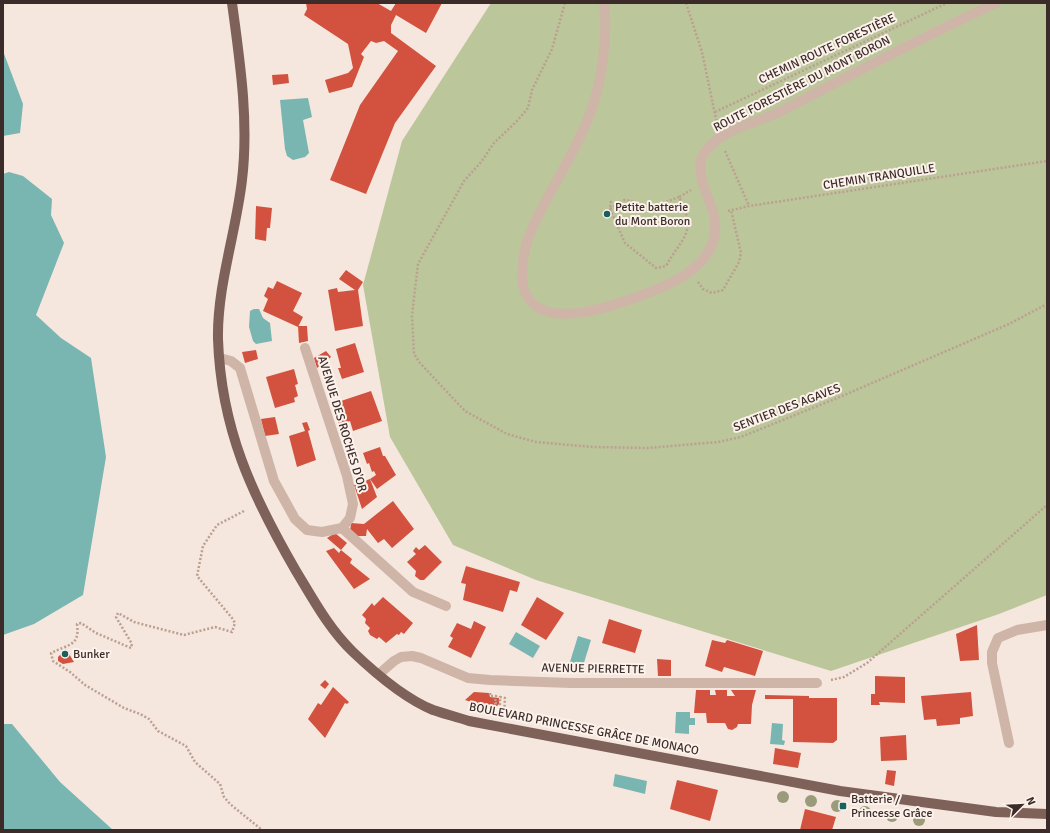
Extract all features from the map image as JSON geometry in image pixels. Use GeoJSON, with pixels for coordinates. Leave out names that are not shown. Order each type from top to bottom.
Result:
{"type":"FeatureCollection","features":[{"type":"Feature","properties":{"kind":"main road","name":"BOULEVARD PRINCESSE GRÂCE DE MONACO"},"geometry":{"type":"LineString","coordinates":[[232,3],[244,100],[245,136],[242,180],[222,294],[218,339],[224,398],[229,423],[248,481],[281,545],[327,621],[352,651],[379,674],[432,710],[469,721],[840,791],[996,812],[1047,814]]}},
{"type":"Feature","properties":{"kind":"street","name":"ROUTE FORESTIÈRE DU MONT BORON"},"geometry":{"type":"LineString","coordinates":[[604,3],[602,67],[591,112],[529,237],[525,249],[522,271],[525,294],[532,304],[540,310],[557,313],[579,313],[599,309],[647,294],[674,283],[690,272],[704,258],[710,249],[715,228],[714,215],[698,180],[703,154],[719,139],[775,114],[940,29],[996,3]]}},
{"type":"Feature","properties":{"kind":"street","name":"AVENUE DES ROCHES D'OR"},"geometry":{"type":"LineString","coordinates":[[305,348],[347,476],[353,504],[350,518],[342,528]]}},
{"type":"Feature","properties":{"kind":"street"},"geometry":{"type":"LineString","coordinates":[[220,358],[231,361],[240,368],[274,481],[295,519],[307,530],[322,532],[342,528],[413,592],[446,606]]}},
{"type":"Feature","properties":{"kind":"street"},"geometry":{"type":"LineString","coordinates":[[1009,743],[992,663],[992,652],[998,638],[1017,630],[1047,625]]}},
{"type":"Feature","properties":{"kind":"street","name":"AVENUE PIERRETTE"},"geometry":{"type":"LineString","coordinates":[[379,674],[401,657],[412,656],[421,658],[468,678],[491,680],[571,683],[817,683]]}},
{"type":"Feature","properties":{"kind":"path","name":"SENTIER DES AGAVES"},"geometry":{"type":"LineString","coordinates":[[565,3],[552,49],[532,90],[528,108],[493,144],[482,161],[464,181],[418,264],[412,315],[414,354],[420,364],[465,411],[508,434],[536,442],[593,447],[648,448],[718,442],[740,437],[834,399],[1009,324],[1047,304]]}},
{"type":"Feature","properties":{"kind":"path"},"geometry":{"type":"LineString","coordinates":[[686,3],[702,52],[716,112],[719,139],[749,206]]}},
{"type":"Feature","properties":{"kind":"path","name":"CHEMIN ROUTE FORESTIÈRE"},"geometry":{"type":"LineString","coordinates":[[716,112],[947,3]]}},
{"type":"Feature","properties":{"kind":"path","name":"CHEMIN TRANQUILLE"},"geometry":{"type":"LineString","coordinates":[[714,215],[749,206],[1047,161]]}},
{"type":"Feature","properties":{"kind":"path"},"geometry":{"type":"LineString","coordinates":[[610,209],[624,200],[632,201],[636,206],[644,210],[679,197],[693,189],[698,180]]}},
{"type":"Feature","properties":{"kind":"path"},"geometry":{"type":"LineString","coordinates":[[611,201],[610,209],[625,243],[651,265],[659,268],[666,266],[672,254],[679,249],[688,231],[686,211],[679,197]]}},
{"type":"Feature","properties":{"kind":"path"},"geometry":{"type":"LineString","coordinates":[[690,272],[703,289],[712,294],[723,290],[739,262],[741,253],[731,210]]}},
{"type":"Feature","properties":{"kind":"path"},"geometry":{"type":"LineString","coordinates":[[817,683],[844,676],[867,663],[1047,505]]}},
{"type":"Feature","properties":{"kind":"path"},"geometry":{"type":"LineString","coordinates":[[244,511],[217,525],[203,546],[197,576],[232,618],[235,623],[232,632],[215,627],[184,635],[134,622],[118,613],[116,617],[130,638],[132,644],[131,648],[96,633],[81,623],[77,624],[78,636],[76,641],[51,653],[53,660],[85,685],[124,708],[140,714],[148,719],[158,731],[186,746],[194,762],[220,784],[224,797],[230,804],[262,830]]}},
{"type":"Feature","properties":{"kind":"path"},"geometry":{"type":"LineString","coordinates":[[491,680],[490,696],[496,696],[496,703],[500,704],[500,697],[505,698],[504,716],[497,715]]}},
{"type":"Feature","properties":{"kind":"green space"},"geometry":{"type":"Polygon","coordinates":[[[491,3],[1047,3],[1047,595],[999,614],[831,671],[536,580],[453,545],[390,437],[363,285],[402,141],[491,3]]]}},
{"type":"Feature","properties":{"kind":"water"},"geometry":{"type":"Polygon","coordinates":[[[3,51],[23,104],[20,133],[3,136],[3,51]]]}},
{"type":"Feature","properties":{"kind":"water"},"geometry":{"type":"Polygon","coordinates":[[[308,98],[312,117],[303,120],[309,153],[305,157],[293,160],[287,156],[285,149],[280,100],[308,98]]]}},
{"type":"Feature","properties":{"kind":"water"},"geometry":{"type":"Polygon","coordinates":[[[9,172],[23,176],[52,199],[51,215],[64,243],[36,315],[61,338],[91,358],[106,457],[83,595],[34,624],[3,635],[3,174],[9,172]]]}},
{"type":"Feature","properties":{"kind":"water"},"geometry":{"type":"Polygon","coordinates":[[[259,309],[263,318],[270,323],[272,341],[256,344],[253,341],[249,327],[250,311],[259,309]]]}},
{"type":"Feature","properties":{"kind":"water"},"geometry":{"type":"Polygon","coordinates":[[[516,632],[540,646],[533,658],[509,644],[516,632]]]}},
{"type":"Feature","properties":{"kind":"water"},"geometry":{"type":"Polygon","coordinates":[[[578,636],[591,640],[583,666],[570,662],[578,636]]]}},
{"type":"Feature","properties":{"kind":"water"},"geometry":{"type":"Polygon","coordinates":[[[676,712],[690,712],[690,718],[695,718],[695,725],[689,725],[689,734],[675,733],[676,712]]]}},
{"type":"Feature","properties":{"kind":"water"},"geometry":{"type":"Polygon","coordinates":[[[772,723],[783,724],[782,740],[785,741],[784,745],[770,744],[772,723]]]}},
{"type":"Feature","properties":{"kind":"water"},"geometry":{"type":"Polygon","coordinates":[[[3,724],[12,724],[60,782],[113,830],[3,830],[3,724]]]}},
{"type":"Feature","properties":{"kind":"water"},"geometry":{"type":"Polygon","coordinates":[[[615,774],[647,781],[645,794],[613,786],[615,774]]]}},
{"type":"Feature","properties":{"kind":"building"},"geometry":{"type":"Polygon","coordinates":[[[306,3],[377,3],[391,11],[396,3],[442,3],[426,33],[396,15],[391,25],[391,33],[436,66],[395,123],[366,194],[330,180],[360,105],[398,51],[384,41],[376,43],[371,41],[361,54],[364,57],[352,87],[329,93],[325,80],[348,73],[353,68],[348,44],[304,15],[307,9],[306,3]]]}},
{"type":"Feature","properties":{"kind":"building"},"geometry":{"type":"Polygon","coordinates":[[[288,74],[289,83],[273,85],[272,75],[288,74]]]}},
{"type":"Feature","properties":{"kind":"building"},"geometry":{"type":"Polygon","coordinates":[[[256,206],[272,208],[270,228],[267,228],[266,241],[255,239],[256,206]]]}},
{"type":"Feature","properties":{"kind":"building"},"geometry":{"type":"Polygon","coordinates":[[[346,270],[363,282],[358,290],[363,326],[335,331],[328,290],[337,288],[338,292],[355,290],[339,279],[346,270]]]}},
{"type":"Feature","properties":{"kind":"building"},"geometry":{"type":"Polygon","coordinates":[[[277,281],[302,293],[293,311],[303,317],[298,327],[263,311],[268,299],[264,296],[268,287],[273,289],[277,281]]]}},
{"type":"Feature","properties":{"kind":"building"},"geometry":{"type":"Polygon","coordinates":[[[298,326],[307,326],[308,341],[299,343],[298,326]]]}},
{"type":"Feature","properties":{"kind":"building"},"geometry":{"type":"Polygon","coordinates":[[[355,343],[364,372],[342,379],[338,368],[341,368],[336,349],[355,343]]]}},
{"type":"Feature","properties":{"kind":"building"},"geometry":{"type":"Polygon","coordinates":[[[256,350],[258,359],[245,363],[242,352],[256,350]]]}},
{"type":"Feature","properties":{"kind":"building"},"geometry":{"type":"Polygon","coordinates":[[[326,351],[331,357],[317,368],[314,358],[326,351]]]}},
{"type":"Feature","properties":{"kind":"building"},"geometry":{"type":"Polygon","coordinates":[[[294,369],[298,384],[295,385],[298,396],[294,398],[295,402],[275,408],[266,377],[294,369]]]}},
{"type":"Feature","properties":{"kind":"building"},"geometry":{"type":"Polygon","coordinates":[[[371,391],[382,421],[353,431],[350,421],[339,425],[335,414],[339,413],[335,403],[371,391]]]}},
{"type":"Feature","properties":{"kind":"building"},"geometry":{"type":"Polygon","coordinates":[[[275,417],[279,434],[265,436],[261,419],[275,417]]]}},
{"type":"Feature","properties":{"kind":"building"},"geometry":{"type":"Polygon","coordinates":[[[307,422],[316,460],[297,467],[289,436],[305,431],[302,423],[307,422]]]}},
{"type":"Feature","properties":{"kind":"building"},"geometry":{"type":"Polygon","coordinates":[[[380,447],[383,456],[385,456],[396,475],[377,489],[370,479],[376,475],[374,471],[372,472],[369,463],[367,464],[363,453],[380,447]]]}},
{"type":"Feature","properties":{"kind":"building"},"geometry":{"type":"Polygon","coordinates":[[[370,479],[377,497],[362,509],[354,485],[370,479]]]}},
{"type":"Feature","properties":{"kind":"building"},"geometry":{"type":"Polygon","coordinates":[[[393,501],[414,529],[392,548],[384,539],[378,543],[367,529],[366,536],[354,536],[350,532],[351,523],[364,524],[393,501]]]}},
{"type":"Feature","properties":{"kind":"building"},"geometry":{"type":"Polygon","coordinates":[[[335,533],[347,543],[341,550],[327,538],[335,533]]]}},
{"type":"Feature","properties":{"kind":"building"},"geometry":{"type":"Polygon","coordinates":[[[425,545],[442,562],[424,580],[420,580],[415,576],[416,571],[407,562],[416,554],[413,551],[416,547],[419,550],[425,545]]]}},
{"type":"Feature","properties":{"kind":"building"},"geometry":{"type":"Polygon","coordinates":[[[334,548],[339,553],[341,550],[352,559],[350,563],[370,579],[354,589],[326,551],[334,548]]]}},
{"type":"Feature","properties":{"kind":"building"},"geometry":{"type":"Polygon","coordinates":[[[466,566],[520,582],[517,592],[510,590],[503,612],[463,600],[466,584],[461,583],[466,566]]]}},
{"type":"Feature","properties":{"kind":"building"},"geometry":{"type":"Polygon","coordinates":[[[383,597],[413,623],[404,634],[401,632],[399,635],[397,634],[386,643],[379,637],[377,639],[370,635],[368,631],[370,628],[365,623],[366,619],[362,615],[372,603],[374,606],[383,597]]]}},
{"type":"Feature","properties":{"kind":"building"},"geometry":{"type":"Polygon","coordinates":[[[537,597],[564,613],[546,640],[521,625],[537,597]]]}},
{"type":"Feature","properties":{"kind":"building"},"geometry":{"type":"Polygon","coordinates":[[[609,619],[642,630],[635,653],[602,643],[609,619]]]}},
{"type":"Feature","properties":{"kind":"building"},"geometry":{"type":"Polygon","coordinates":[[[474,621],[486,627],[471,658],[448,647],[453,638],[450,636],[457,623],[471,629],[474,621]]]}},
{"type":"Feature","properties":{"kind":"building"},"geometry":{"type":"Polygon","coordinates":[[[977,625],[979,660],[960,661],[956,634],[977,625]]]}},
{"type":"Feature","properties":{"kind":"building"},"geometry":{"type":"Polygon","coordinates":[[[712,640],[725,643],[727,640],[763,651],[755,676],[724,667],[722,672],[705,666],[712,640]]]}},
{"type":"Feature","properties":{"kind":"building","name":"Bunker"},"geometry":{"type":"Polygon","coordinates":[[[66,649],[74,662],[63,664],[58,661],[58,657],[66,649]]]}},
{"type":"Feature","properties":{"kind":"building"},"geometry":{"type":"Polygon","coordinates":[[[657,659],[671,660],[671,676],[658,676],[657,659]]]}},
{"type":"Feature","properties":{"kind":"building"},"geometry":{"type":"Polygon","coordinates":[[[875,676],[905,677],[905,703],[879,702],[880,705],[871,705],[871,694],[875,694],[875,676]]]}},
{"type":"Feature","properties":{"kind":"building"},"geometry":{"type":"Polygon","coordinates":[[[325,680],[329,684],[325,689],[320,685],[325,680]]]}},
{"type":"Feature","properties":{"kind":"building"},"geometry":{"type":"Polygon","coordinates":[[[333,687],[349,702],[347,704],[345,703],[325,738],[308,719],[318,703],[321,705],[333,687]]]}},
{"type":"Feature","properties":{"kind":"building"},"geometry":{"type":"Polygon","coordinates":[[[696,690],[710,690],[710,695],[716,695],[715,690],[727,690],[727,696],[735,696],[731,690],[756,690],[752,705],[751,724],[738,724],[737,727],[732,730],[728,729],[725,723],[707,723],[706,713],[694,713],[696,690]]]}},
{"type":"Feature","properties":{"kind":"building"},"geometry":{"type":"Polygon","coordinates":[[[474,692],[489,693],[490,697],[499,698],[499,704],[497,706],[486,707],[465,700],[474,692]]]}},
{"type":"Feature","properties":{"kind":"building"},"geometry":{"type":"Polygon","coordinates":[[[971,692],[973,716],[960,718],[960,724],[937,726],[936,719],[924,720],[921,696],[971,692]]]}},
{"type":"Feature","properties":{"kind":"building"},"geometry":{"type":"Polygon","coordinates":[[[765,695],[837,698],[837,740],[833,743],[793,742],[793,699],[765,699],[765,695]]]}},
{"type":"Feature","properties":{"kind":"building"},"geometry":{"type":"Polygon","coordinates":[[[906,735],[907,760],[881,761],[880,737],[906,735]]]}},
{"type":"Feature","properties":{"kind":"building"},"geometry":{"type":"Polygon","coordinates":[[[775,748],[801,753],[798,768],[773,764],[775,748]]]}},
{"type":"Feature","properties":{"kind":"building"},"geometry":{"type":"Polygon","coordinates":[[[887,770],[896,771],[894,786],[885,784],[887,770]]]}},
{"type":"Feature","properties":{"kind":"building"},"geometry":{"type":"Polygon","coordinates":[[[677,780],[718,790],[710,821],[670,809],[677,780]]]}},
{"type":"Feature","properties":{"kind":"building"},"geometry":{"type":"Polygon","coordinates":[[[805,809],[836,817],[832,830],[800,830],[805,809]]]}},
{"type":"Feature","properties":{"kind":"place","name":"Petite batterie du Mont Boron"},"geometry":{"type":"Point","coordinates":[607,214]}},
{"type":"Feature","properties":{"kind":"place","name":"Bunker"},"geometry":{"type":"Point","coordinates":[65,654]}},
{"type":"Feature","properties":{"kind":"place","name":"Batterie / Princesse Grâce"},"geometry":{"type":"Point","coordinates":[843,806]}}]}
